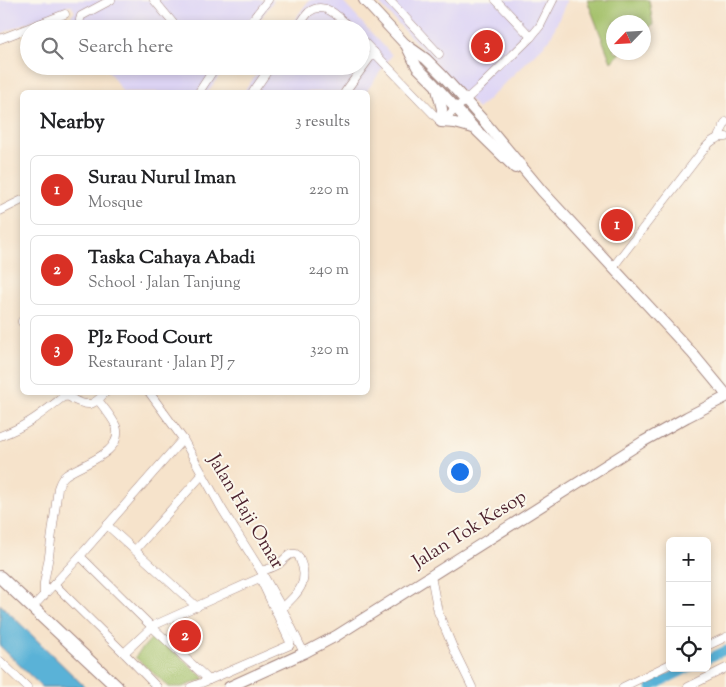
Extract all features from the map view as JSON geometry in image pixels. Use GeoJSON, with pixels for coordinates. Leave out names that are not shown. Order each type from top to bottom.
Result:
{"type":"FeatureCollection","features":[{"type":"Feature","properties":{"kind":"main road"},"geometry":{"type":"LineString","coordinates":[[0,577],[117,687]]}},
{"type":"Feature","properties":{"kind":"street"},"geometry":{"type":"LineString","coordinates":[[79,20],[81,16],[111,0]]}},
{"type":"Feature","properties":{"kind":"street"},"geometry":{"type":"LineString","coordinates":[[154,0],[171,20]]}},
{"type":"Feature","properties":{"kind":"street"},"geometry":{"type":"LineString","coordinates":[[253,20],[268,0]]}},
{"type":"Feature","properties":{"kind":"street"},"geometry":{"type":"LineString","coordinates":[[364,0],[405,44],[426,59],[466,100],[542,191],[705,367],[726,396]]}},
{"type":"Feature","properties":{"kind":"street"},"geometry":{"type":"LineString","coordinates":[[389,0],[440,54]]}},
{"type":"Feature","properties":{"kind":"street"},"geometry":{"type":"LineString","coordinates":[[496,0],[531,37]]}},
{"type":"Feature","properties":{"kind":"street"},"geometry":{"type":"LineString","coordinates":[[441,122],[531,37],[540,26],[553,0]]}},
{"type":"Feature","properties":{"kind":"street"},"geometry":{"type":"LineString","coordinates":[[303,20],[309,11],[319,5],[329,6],[342,20]]}},
{"type":"Feature","properties":{"kind":"street"},"geometry":{"type":"LineString","coordinates":[[49,20],[65,14]]}},
{"type":"Feature","properties":{"kind":"street"},"geometry":{"type":"LineString","coordinates":[[0,39],[20,31]]}},
{"type":"Feature","properties":{"kind":"street"},"geometry":{"type":"LineString","coordinates":[[405,44],[417,67],[474,128],[519,172],[542,191]]}},
{"type":"Feature","properties":{"kind":"street"},"geometry":{"type":"LineString","coordinates":[[370,48],[441,122],[461,124],[474,128]]}},
{"type":"Feature","properties":{"kind":"street"},"geometry":{"type":"LineString","coordinates":[[370,58],[374,52]]}},
{"type":"Feature","properties":{"kind":"street"},"geometry":{"type":"LineString","coordinates":[[200,90],[209,75]]}},
{"type":"Feature","properties":{"kind":"street"},"geometry":{"type":"LineString","coordinates":[[254,90],[265,75]]}},
{"type":"Feature","properties":{"kind":"street"},"geometry":{"type":"LineString","coordinates":[[347,90],[358,75]]}},
{"type":"Feature","properties":{"kind":"street"},"geometry":{"type":"LineString","coordinates":[[434,84],[441,103],[441,122]]}},
{"type":"Feature","properties":{"kind":"street"},"geometry":{"type":"LineString","coordinates":[[613,267],[705,148],[714,139],[722,137],[726,122]]}},
{"type":"Feature","properties":{"kind":"street"},"geometry":{"type":"LineString","coordinates":[[0,211],[20,201]]}},
{"type":"Feature","properties":{"kind":"street"},"geometry":{"type":"LineString","coordinates":[[0,436],[33,421],[66,395]]}},
{"type":"Feature","properties":{"kind":"street"},"geometry":{"type":"LineString","coordinates":[[69,395],[86,405],[92,404],[103,395]]}},
{"type":"Feature","properties":{"kind":"street","name":"Jalan Haji Omar"},"geometry":{"type":"LineString","coordinates":[[151,395],[183,439],[202,476],[282,608],[304,653]]}},
{"type":"Feature","properties":{"kind":"street","name":"Jalan Tok Kesop"},"geometry":{"type":"LineString","coordinates":[[229,687],[304,653],[353,626],[644,441],[726,396]]}},
{"type":"Feature","properties":{"kind":"street"},"geometry":{"type":"LineString","coordinates":[[44,596],[44,583],[60,482],[64,476],[108,450],[116,436],[115,424],[98,400]]}},
{"type":"Feature","properties":{"kind":"street"},"geometry":{"type":"LineString","coordinates":[[32,608],[183,439]]}},
{"type":"Feature","properties":{"kind":"street"},"geometry":{"type":"LineString","coordinates":[[135,550],[202,476]]}},
{"type":"Feature","properties":{"kind":"street"},"geometry":{"type":"LineString","coordinates":[[107,525],[197,607]]}},
{"type":"Feature","properties":{"kind":"street"},"geometry":{"type":"LineString","coordinates":[[124,652],[152,627],[262,575],[294,553],[298,555],[302,563],[304,579],[297,594],[282,608]]}},
{"type":"Feature","properties":{"kind":"street"},"geometry":{"type":"LineString","coordinates":[[80,556],[209,680]]}},
{"type":"Feature","properties":{"kind":"street"},"geometry":{"type":"LineString","coordinates":[[191,687],[290,645],[262,575]]}},
{"type":"Feature","properties":{"kind":"street"},"geometry":{"type":"LineString","coordinates":[[431,576],[438,612],[472,687]]}},
{"type":"Feature","properties":{"kind":"street"},"geometry":{"type":"LineString","coordinates":[[54,584],[157,687]]}},
{"type":"Feature","properties":{"kind":"street"},"geometry":{"type":"LineString","coordinates":[[711,644],[726,637]]}},
{"type":"Feature","properties":{"kind":"street"},"geometry":{"type":"LineString","coordinates":[[0,661],[19,684],[27,687]]}},
{"type":"Feature","properties":{"kind":"street"},"geometry":{"type":"LineString","coordinates":[[623,687],[666,666]]}},
{"type":"Feature","properties":{"kind":"street"},"geometry":{"type":"LineString","coordinates":[[688,687],[726,668]]}},
{"type":"Feature","properties":{"kind":"shaded area"},"geometry":{"type":"Polygon","coordinates":[[[0,0],[274,0],[260,20],[74,20],[71,15],[75,12],[71,5],[34,20],[20,20],[20,26],[0,34],[0,0]]]}},
{"type":"Feature","properties":{"kind":"shaded area"},"geometry":{"type":"Polygon","coordinates":[[[309,0],[341,0],[360,20],[295,20],[309,0]]]}},
{"type":"Feature","properties":{"kind":"shaded area"},"geometry":{"type":"Polygon","coordinates":[[[376,0],[567,0],[550,39],[478,109],[376,0]]]}},
{"type":"Feature","properties":{"kind":"shaded area"},"geometry":{"type":"Polygon","coordinates":[[[370,31],[392,55],[367,90],[245,90],[256,75],[370,75],[370,31]]]}},
{"type":"Feature","properties":{"kind":"shaded area"},"geometry":{"type":"Polygon","coordinates":[[[111,75],[220,75],[209,90],[122,90],[111,75]]]}},
{"type":"Feature","properties":{"kind":"green space"},"geometry":{"type":"Polygon","coordinates":[[[587,0],[649,0],[653,24],[651,26],[651,15],[606,15],[606,49],[587,0]]]}},
{"type":"Feature","properties":{"kind":"green space"},"geometry":{"type":"Polygon","coordinates":[[[155,634],[205,679],[182,687],[169,687],[135,657],[155,634]]]}},
{"type":"Feature","properties":{"kind":"water"},"geometry":{"type":"Polygon","coordinates":[[[0,604],[85,687],[42,687],[0,646],[0,604]]]}},
{"type":"Feature","properties":{"kind":"waterway"},"geometry":{"type":"LineString","coordinates":[[711,657],[726,650]]}},
{"type":"Feature","properties":{"kind":"waterway"},"geometry":{"type":"LineString","coordinates":[[651,687],[681,672]]}},
{"type":"Feature","properties":{"kind":"place","name":"PJ2 Food Court"},"geometry":{"type":"Point","coordinates":[487,46]}},
{"type":"Feature","properties":{"kind":"place","name":"Surau Nurul Iman"},"geometry":{"type":"Point","coordinates":[617,225]}},
{"type":"Feature","properties":{"kind":"place","name":"Taska Cahaya Abadi"},"geometry":{"type":"Point","coordinates":[185,636]}}]}
